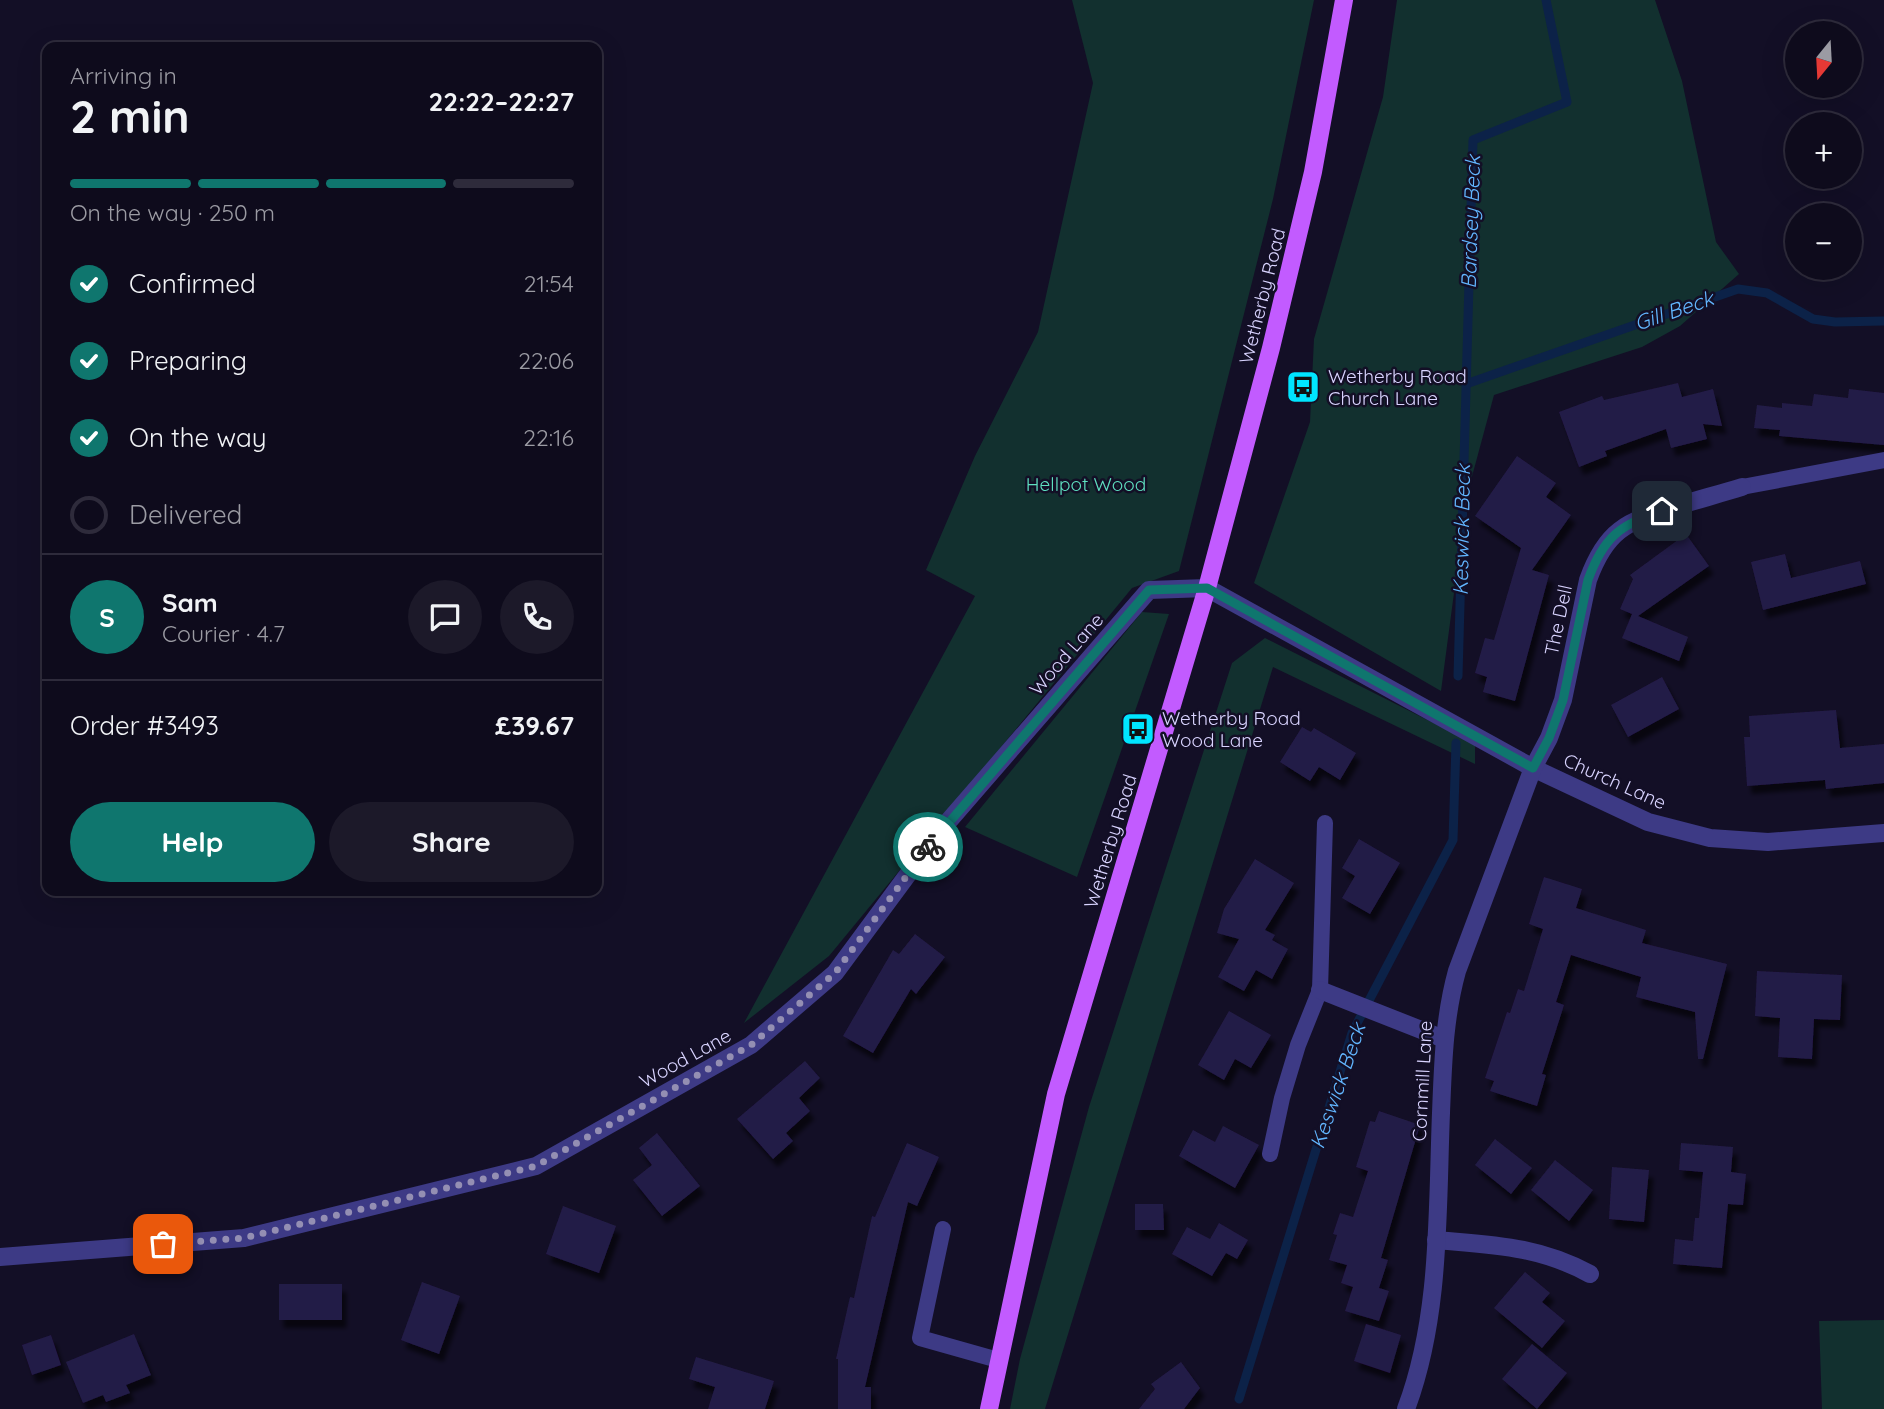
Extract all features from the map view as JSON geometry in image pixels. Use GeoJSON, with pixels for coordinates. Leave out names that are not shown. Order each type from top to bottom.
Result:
{"type":"FeatureCollection","features":[{"type":"Feature","properties":{"kind":"main road","name":"Wetherby Road"},"geometry":{"type":"LineString","coordinates":[[989,1409],[1056,1094],[1207,588],[1271,348],[1314,172],[1344,0]]}},
{"type":"Feature","properties":{"kind":"street","name":"The Dell"},"geometry":{"type":"LineString","coordinates":[[1533,768],[1549,738],[1563,700],[1588,580],[1605,544],[1619,530],[1636,519],[1742,487]]}},
{"type":"Feature","properties":{"kind":"street","name":"Church Lane"},"geometry":{"type":"LineString","coordinates":[[1207,588],[1533,768],[1648,822],[1710,838],[1768,842],[1884,833]]}},
{"type":"Feature","properties":{"kind":"street","name":"Wood Lane"},"geometry":{"type":"LineString","coordinates":[[0,1256],[244,1238],[536,1166],[751,1045],[835,973],[940,831],[1149,590],[1207,588]]}},
{"type":"Feature","properties":{"kind":"street","name":"Cornmill Lane"},"geometry":{"type":"LineString","coordinates":[[1406,1409],[1425,1337],[1436,1240],[1444,1039],[1448,1004],[1457,971],[1533,768]]}},
{"type":"Feature","properties":{"kind":"street"},"geometry":{"type":"LineString","coordinates":[[1320,990],[1444,1039]]}},
{"type":"Feature","properties":{"kind":"street"},"geometry":{"type":"LineString","coordinates":[[1436,1240],[1529,1250],[1556,1258],[1590,1274]]}},
{"type":"Feature","properties":{"kind":"lane"},"geometry":{"type":"LineString","coordinates":[[1742,487],[1884,460]]}},
{"type":"Feature","properties":{"kind":"lane"},"geometry":{"type":"LineString","coordinates":[[1270,1154],[1298,1045],[1320,990],[1325,823]]}},
{"type":"Feature","properties":{"kind":"lane"},"geometry":{"type":"LineString","coordinates":[[943,1229],[920,1338],[998,1360]]}},
{"type":"Feature","properties":{"kind":"green space","name":"Hellpot Wood"},"geometry":{"type":"Polygon","coordinates":[[[1072,0],[1314,0],[1273,199],[1179,571],[1132,588],[829,956],[744,1023],[975,596],[926,570],[975,456],[1038,332],[1093,83],[1072,0]]]}},
{"type":"Feature","properties":{"kind":"green space"},"geometry":{"type":"Polygon","coordinates":[[[1397,0],[1655,0],[1682,81],[1716,242],[1739,274],[1680,326],[1642,347],[1494,395],[1467,495],[1441,691],[1254,583],[1310,422],[1314,339],[1383,97],[1397,0]]]}},
{"type":"Feature","properties":{"kind":"green space"},"geometry":{"type":"Polygon","coordinates":[[[1142,612],[1169,614],[1077,877],[965,827],[1142,612]]]}},
{"type":"Feature","properties":{"kind":"green space"},"geometry":{"type":"Polygon","coordinates":[[[1265,638],[1475,744],[1475,764],[1273,667],[1045,1409],[1010,1409],[1020,1359],[1089,1107],[1232,663],[1265,638]]]}},
{"type":"Feature","properties":{"kind":"green space"},"geometry":{"type":"Polygon","coordinates":[[[1884,1320],[1884,1409],[1822,1409],[1819,1321],[1884,1320]]]}},
{"type":"Feature","properties":{"kind":"building"},"geometry":{"type":"Polygon","coordinates":[[[1678,383],[1682,397],[1713,389],[1722,426],[1703,424],[1707,439],[1671,448],[1666,429],[1605,451],[1607,456],[1579,467],[1559,412],[1602,396],[1604,400],[1678,383]]]}},
{"type":"Feature","properties":{"kind":"building"},"geometry":{"type":"Polygon","coordinates":[[[1849,389],[1884,393],[1884,445],[1779,436],[1780,430],[1754,428],[1757,405],[1782,408],[1782,403],[1812,406],[1814,394],[1848,398],[1849,389]]]}},
{"type":"Feature","properties":{"kind":"building"},"geometry":{"type":"Polygon","coordinates":[[[1517,456],[1556,483],[1546,497],[1571,515],[1532,570],[1549,575],[1515,701],[1483,692],[1487,677],[1475,673],[1485,638],[1494,640],[1521,548],[1475,516],[1517,456]]]}},
{"type":"Feature","properties":{"kind":"building"},"geometry":{"type":"Polygon","coordinates":[[[1686,534],[1709,566],[1638,616],[1688,637],[1679,661],[1622,638],[1632,614],[1620,609],[1633,579],[1630,575],[1686,534]]]}},
{"type":"Feature","properties":{"kind":"building"},"geometry":{"type":"Polygon","coordinates":[[[1785,554],[1791,578],[1860,561],[1866,584],[1763,610],[1751,562],[1785,554]]]}},
{"type":"Feature","properties":{"kind":"building"},"geometry":{"type":"Polygon","coordinates":[[[1662,677],[1679,709],[1628,737],[1611,705],[1662,677]]]}},
{"type":"Feature","properties":{"kind":"building"},"geometry":{"type":"Polygon","coordinates":[[[1836,710],[1840,748],[1884,744],[1884,783],[1826,789],[1825,780],[1747,786],[1744,737],[1750,737],[1749,716],[1836,710]]]}},
{"type":"Feature","properties":{"kind":"building"},"geometry":{"type":"Polygon","coordinates":[[[1302,727],[1311,732],[1314,728],[1356,753],[1340,780],[1319,767],[1310,781],[1280,762],[1302,727]]]}},
{"type":"Feature","properties":{"kind":"building"},"geometry":{"type":"Polygon","coordinates":[[[1359,839],[1400,863],[1370,914],[1342,898],[1355,876],[1342,868],[1359,839]]]}},
{"type":"Feature","properties":{"kind":"building"},"geometry":{"type":"Polygon","coordinates":[[[1255,859],[1294,883],[1265,930],[1275,935],[1272,940],[1288,949],[1272,979],[1256,970],[1244,991],[1218,977],[1239,939],[1217,933],[1224,909],[1255,859]]]}},
{"type":"Feature","properties":{"kind":"building"},"geometry":{"type":"Polygon","coordinates":[[[1544,877],[1582,889],[1576,908],[1646,930],[1642,943],[1727,964],[1703,1059],[1698,1059],[1695,1012],[1636,997],[1641,977],[1571,955],[1556,1002],[1564,1005],[1542,1074],[1546,1075],[1537,1106],[1490,1091],[1494,1081],[1485,1078],[1507,1012],[1510,1013],[1518,989],[1524,991],[1543,929],[1529,924],[1544,877]]]}},
{"type":"Feature","properties":{"kind":"building"},"geometry":{"type":"Polygon","coordinates":[[[915,934],[945,957],[916,994],[911,989],[873,1053],[843,1036],[893,950],[899,954],[915,934]]]}},
{"type":"Feature","properties":{"kind":"building"},"geometry":{"type":"Polygon","coordinates":[[[1757,971],[1842,975],[1840,1020],[1814,1019],[1812,1059],[1778,1057],[1780,1018],[1755,1016],[1757,971]]]}},
{"type":"Feature","properties":{"kind":"building"},"geometry":{"type":"Polygon","coordinates":[[[1229,1011],[1271,1035],[1251,1068],[1235,1059],[1224,1080],[1198,1065],[1229,1011]]]}},
{"type":"Feature","properties":{"kind":"building"},"geometry":{"type":"Polygon","coordinates":[[[805,1061],[820,1078],[799,1098],[810,1111],[786,1133],[793,1141],[773,1159],[737,1119],[805,1061]]]}},
{"type":"Feature","properties":{"kind":"building"},"geometry":{"type":"Polygon","coordinates":[[[1379,1111],[1420,1125],[1381,1258],[1388,1260],[1379,1288],[1389,1291],[1379,1321],[1345,1311],[1353,1287],[1341,1283],[1347,1265],[1329,1260],[1340,1213],[1353,1217],[1368,1171],[1356,1167],[1370,1121],[1375,1122],[1379,1111]]]}},
{"type":"Feature","properties":{"kind":"building"},"geometry":{"type":"Polygon","coordinates":[[[1223,1126],[1259,1145],[1235,1188],[1179,1156],[1193,1130],[1215,1142],[1223,1126]]]}},
{"type":"Feature","properties":{"kind":"building"},"geometry":{"type":"Polygon","coordinates":[[[657,1133],[700,1186],[662,1216],[633,1180],[652,1165],[639,1148],[657,1133]]]}},
{"type":"Feature","properties":{"kind":"building"},"geometry":{"type":"Polygon","coordinates":[[[1495,1139],[1532,1168],[1511,1194],[1475,1165],[1495,1139]]]}},
{"type":"Feature","properties":{"kind":"building"},"geometry":{"type":"Polygon","coordinates":[[[907,1143],[939,1157],[917,1206],[908,1202],[865,1387],[871,1387],[871,1409],[838,1409],[836,1359],[850,1297],[854,1298],[872,1216],[875,1217],[907,1143]]]}},
{"type":"Feature","properties":{"kind":"building"},"geometry":{"type":"Polygon","coordinates":[[[1681,1143],[1733,1147],[1731,1172],[1746,1174],[1743,1205],[1728,1204],[1722,1268],[1673,1264],[1675,1239],[1693,1241],[1695,1218],[1699,1218],[1703,1172],[1679,1170],[1681,1143]]]}},
{"type":"Feature","properties":{"kind":"building"},"geometry":{"type":"Polygon","coordinates":[[[1555,1160],[1593,1190],[1569,1221],[1531,1190],[1555,1160]]]}},
{"type":"Feature","properties":{"kind":"building"},"geometry":{"type":"Polygon","coordinates":[[[1612,1167],[1649,1170],[1644,1222],[1609,1219],[1612,1167]]]}},
{"type":"Feature","properties":{"kind":"building"},"geometry":{"type":"Polygon","coordinates":[[[1135,1204],[1163,1204],[1164,1230],[1135,1230],[1135,1204]]]}},
{"type":"Feature","properties":{"kind":"building"},"geometry":{"type":"Polygon","coordinates":[[[563,1206],[616,1226],[599,1273],[546,1254],[563,1206]]]}},
{"type":"Feature","properties":{"kind":"building"},"geometry":{"type":"Polygon","coordinates":[[[1219,1223],[1248,1240],[1237,1259],[1226,1253],[1212,1276],[1172,1254],[1187,1227],[1210,1239],[1219,1223]]]}},
{"type":"Feature","properties":{"kind":"building"},"geometry":{"type":"Polygon","coordinates":[[[1525,1272],[1550,1293],[1542,1302],[1565,1321],[1542,1348],[1494,1308],[1525,1272]]]}},
{"type":"Feature","properties":{"kind":"building"},"geometry":{"type":"Polygon","coordinates":[[[422,1282],[460,1296],[439,1354],[401,1340],[422,1282]]]}},
{"type":"Feature","properties":{"kind":"building"},"geometry":{"type":"Polygon","coordinates":[[[279,1284],[342,1284],[342,1320],[279,1320],[279,1284]]]}},
{"type":"Feature","properties":{"kind":"building"},"geometry":{"type":"Polygon","coordinates":[[[1366,1324],[1401,1335],[1390,1373],[1354,1361],[1366,1324]]]}},
{"type":"Feature","properties":{"kind":"building"},"geometry":{"type":"Polygon","coordinates":[[[134,1334],[151,1375],[126,1385],[130,1393],[106,1402],[103,1395],[83,1403],[66,1362],[134,1334]]]}},
{"type":"Feature","properties":{"kind":"building"},"geometry":{"type":"Polygon","coordinates":[[[51,1335],[61,1365],[32,1375],[22,1345],[51,1335]]]}},
{"type":"Feature","properties":{"kind":"building"},"geometry":{"type":"Polygon","coordinates":[[[1532,1344],[1567,1373],[1537,1409],[1502,1379],[1532,1344]]]}},
{"type":"Feature","properties":{"kind":"building"},"geometry":{"type":"Polygon","coordinates":[[[696,1357],[774,1381],[765,1409],[708,1409],[715,1387],[689,1379],[696,1357]]]}},
{"type":"Feature","properties":{"kind":"building"},"geometry":{"type":"Polygon","coordinates":[[[1181,1362],[1200,1388],[1184,1409],[1139,1409],[1155,1389],[1151,1384],[1181,1362]]]}},
{"type":"Feature","properties":{"kind":"waterway","name":"Bardsey Beck"},"geometry":{"type":"LineString","coordinates":[[1458,676],[1473,140],[1567,102],[1546,0]]}},
{"type":"Feature","properties":{"kind":"waterway","name":"Gill Beck"},"geometry":{"type":"LineString","coordinates":[[1466,384],[1738,289],[1767,293],[1813,319],[1835,322],[1884,321]]}},
{"type":"Feature","properties":{"kind":"waterway","name":"Keswick Beck"},"geometry":{"type":"LineString","coordinates":[[1239,1399],[1352,1033],[1453,840],[1456,743]]}},
{"type":"Feature","properties":{"kind":"way so far"},"geometry":{"type":"LineString","coordinates":[[163,1244],[244,1238],[536,1166],[751,1045],[835,973],[928,847]]}},
{"type":"Feature","properties":{"kind":"place","name":"Wetherby Road Church Lane"},"geometry":{"type":"Point","coordinates":[1303,387]}},
{"type":"Feature","properties":{"kind":"place","name":"Wetherby Road Wood Lane"},"geometry":{"type":"Point","coordinates":[1138,729]}},
{"type":"Feature","properties":{"kind":"route"},"geometry":{"type":"LineString","coordinates":[[928,847],[1149,590],[1207,588],[1533,768],[1549,738],[1563,700],[1588,580],[1595,561],[1605,544],[1619,530],[1636,519],[1662,511]]}}]}
